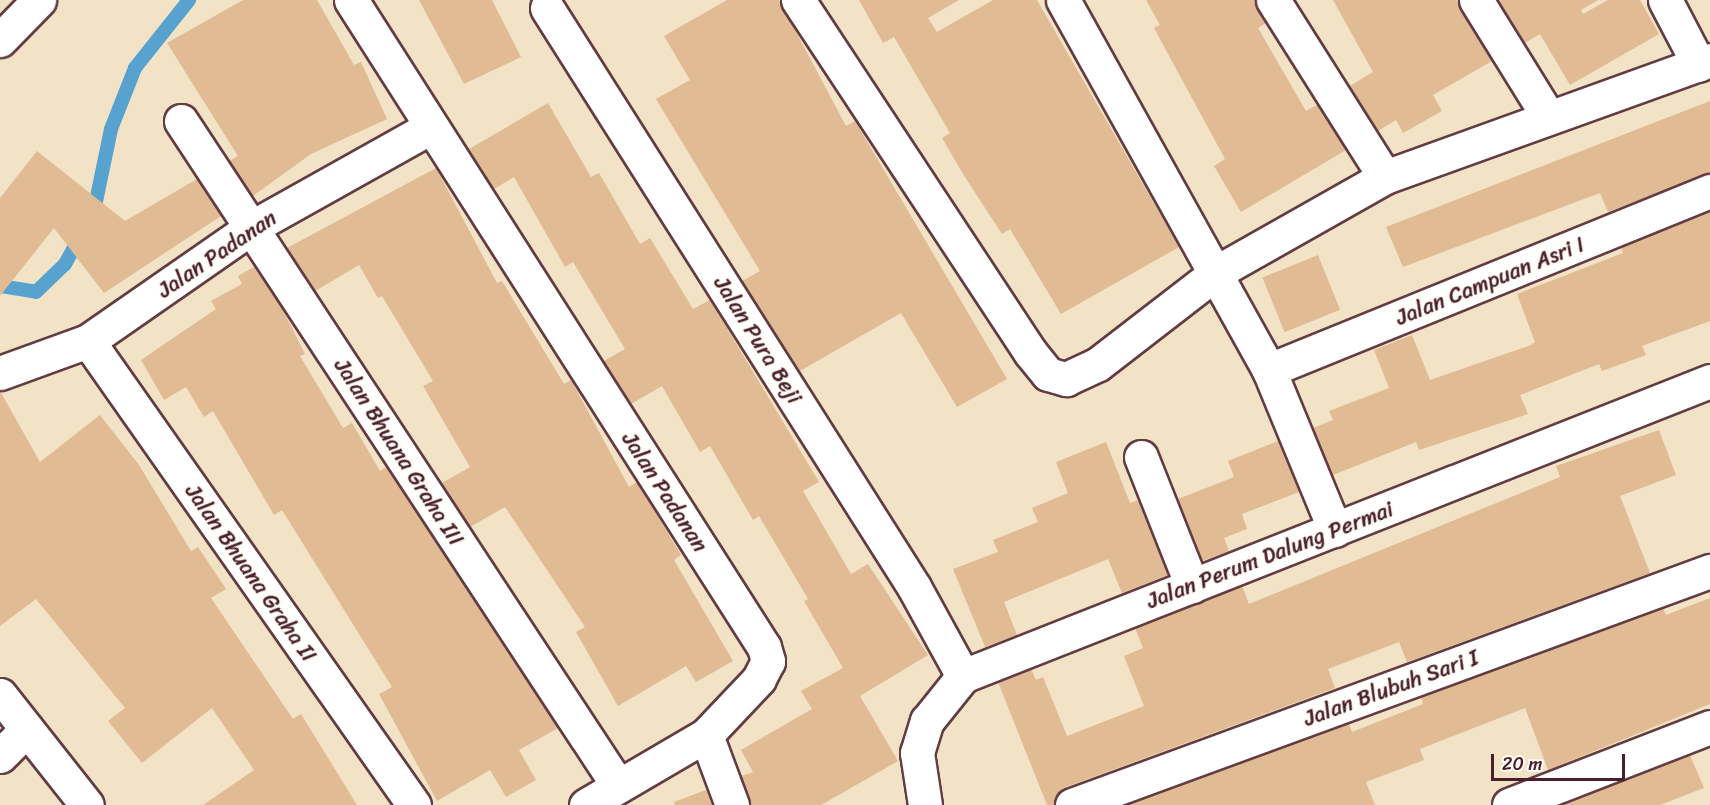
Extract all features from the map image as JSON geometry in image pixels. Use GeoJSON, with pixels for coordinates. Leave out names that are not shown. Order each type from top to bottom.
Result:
{"type":"FeatureCollection","features":[{"type":"Feature","properties":{"kind":"street"},"geometry":{"type":"LineString","coordinates":[[0,40],[39,0]]}},
{"type":"Feature","properties":{"kind":"street","name":"Jalan Padanan"},"geometry":{"type":"LineString","coordinates":[[351,0],[764,647],[768,661],[759,679],[706,735],[617,784],[586,805]]}},
{"type":"Feature","properties":{"kind":"street"},"geometry":{"type":"LineString","coordinates":[[798,0],[1048,374],[1077,378],[1217,272],[1385,177],[1548,116],[1704,63],[1665,0]]}},
{"type":"Feature","properties":{"kind":"street"},"geometry":{"type":"LineString","coordinates":[[1064,0],[1217,272],[1269,370],[1335,530]]}},
{"type":"Feature","properties":{"kind":"street"},"geometry":{"type":"LineString","coordinates":[[1273,0],[1385,177]]}},
{"type":"Feature","properties":{"kind":"street"},"geometry":{"type":"LineString","coordinates":[[1476,0],[1548,116]]}},
{"type":"Feature","properties":{"kind":"street","name":"Jalan Pura Beji"},"geometry":{"type":"LineString","coordinates":[[547,8],[915,587],[963,676]]}},
{"type":"Feature","properties":{"kind":"street","name":"Jalan Bhuana Graha III"},"geometry":{"type":"LineString","coordinates":[[181,121],[617,784]]}},
{"type":"Feature","properties":{"kind":"street","name":"Jalan Padanan"},"geometry":{"type":"LineString","coordinates":[[0,373],[88,340],[252,227],[431,127]]}},
{"type":"Feature","properties":{"kind":"street","name":"Jalan Campuan Asri I"},"geometry":{"type":"LineString","coordinates":[[1269,370],[1710,191]]}},
{"type":"Feature","properties":{"kind":"street","name":"Jalan Bhuana Graha II"},"geometry":{"type":"LineString","coordinates":[[88,340],[414,805]]}},
{"type":"Feature","properties":{"kind":"street","name":"Jalan Perum Dalung Permai"},"geometry":{"type":"LineString","coordinates":[[925,805],[920,743],[927,721],[963,676],[1710,381]]}},
{"type":"Feature","properties":{"kind":"street"},"geometry":{"type":"LineString","coordinates":[[1141,457],[1192,586]]}},
{"type":"Feature","properties":{"kind":"street","name":"Jalan Blubuh Sari I"},"geometry":{"type":"LineString","coordinates":[[1072,805],[1710,571]]}},
{"type":"Feature","properties":{"kind":"street"},"geometry":{"type":"LineString","coordinates":[[0,695],[87,805]]}},
{"type":"Feature","properties":{"kind":"street"},"geometry":{"type":"LineString","coordinates":[[1509,805],[1710,727]]}},
{"type":"Feature","properties":{"kind":"street"},"geometry":{"type":"LineString","coordinates":[[0,756],[27,729]]}},
{"type":"Feature","properties":{"kind":"street"},"geometry":{"type":"LineString","coordinates":[[706,735],[732,805]]}},
{"type":"Feature","properties":{"kind":"building"},"geometry":{"type":"Polygon","coordinates":[[[243,0],[317,0],[354,65],[361,62],[387,119],[311,154],[253,196],[229,161],[238,156],[167,43],[243,0]]]}},
{"type":"Feature","properties":{"kind":"building"},"geometry":{"type":"Polygon","coordinates":[[[419,0],[492,0],[521,57],[464,84],[419,0]]]}},
{"type":"Feature","properties":{"kind":"building"},"geometry":{"type":"Polygon","coordinates":[[[727,0],[779,0],[846,126],[855,121],[1007,379],[957,407],[901,313],[800,371],[742,281],[760,271],[656,99],[690,80],[664,36],[727,0]]]}},
{"type":"Feature","properties":{"kind":"building"},"geometry":{"type":"Polygon","coordinates":[[[859,0],[959,0],[928,18],[937,32],[993,0],[1037,0],[1179,247],[1061,314],[1010,229],[1002,234],[963,174],[942,138],[950,133],[894,37],[883,43],[859,0]]]}},
{"type":"Feature","properties":{"kind":"building"},"geometry":{"type":"Polygon","coordinates":[[[1146,0],[1254,0],[1266,23],[1258,28],[1306,111],[1317,105],[1346,150],[1241,212],[1214,166],[1225,159],[1154,28],[1160,25],[1146,0]]]}},
{"type":"Feature","properties":{"kind":"building"},"geometry":{"type":"Polygon","coordinates":[[[1333,0],[1457,0],[1492,61],[1433,95],[1442,111],[1403,133],[1396,120],[1378,131],[1350,86],[1373,72],[1333,0]]]}},
{"type":"Feature","properties":{"kind":"building"},"geometry":{"type":"Polygon","coordinates":[[[1498,0],[1598,0],[1581,10],[1583,14],[1608,0],[1640,0],[1659,34],[1570,85],[1540,34],[1525,43],[1498,0]]]}},
{"type":"Feature","properties":{"kind":"building"},"geometry":{"type":"Polygon","coordinates":[[[1710,101],[1710,173],[1608,212],[1600,193],[1403,267],[1386,227],[1710,101]]]}},
{"type":"Feature","properties":{"kind":"building"},"geometry":{"type":"Polygon","coordinates":[[[548,103],[591,177],[599,173],[640,244],[650,238],[693,309],[710,300],[819,482],[803,491],[851,574],[868,564],[928,655],[860,696],[898,761],[821,805],[750,805],[741,776],[753,772],[741,750],[812,709],[801,691],[843,668],[804,601],[808,599],[759,516],[753,520],[710,446],[700,452],[662,386],[631,404],[604,361],[625,349],[573,262],[565,267],[514,177],[494,189],[469,149],[548,103]]]}},
{"type":"Feature","properties":{"kind":"building"},"geometry":{"type":"Polygon","coordinates":[[[37,151],[125,221],[197,179],[221,216],[104,293],[54,228],[0,296],[0,198],[37,151]]]}},
{"type":"Feature","properties":{"kind":"building"},"geometry":{"type":"Polygon","coordinates":[[[436,168],[497,283],[502,281],[564,384],[571,380],[629,487],[637,482],[681,555],[674,560],[733,661],[696,682],[686,666],[618,706],[576,632],[585,627],[505,507],[470,527],[442,483],[470,467],[423,386],[433,381],[382,296],[378,298],[359,265],[315,291],[287,248],[436,168]]]}},
{"type":"Feature","properties":{"kind":"building"},"geometry":{"type":"Polygon","coordinates":[[[1710,211],[1710,321],[1642,346],[1646,355],[1602,371],[1599,364],[1520,395],[1528,414],[1419,450],[1416,442],[1333,475],[1313,428],[1333,420],[1329,411],[1389,388],[1374,350],[1412,335],[1430,380],[1531,345],[1535,342],[1517,294],[1623,253],[1621,247],[1710,211]]]}},
{"type":"Feature","properties":{"kind":"building"},"geometry":{"type":"Polygon","coordinates":[[[1318,255],[1340,310],[1284,332],[1262,277],[1318,255]]]}},
{"type":"Feature","properties":{"kind":"building"},"geometry":{"type":"Polygon","coordinates":[[[254,267],[283,310],[305,354],[300,356],[343,428],[352,423],[380,471],[386,467],[558,728],[519,750],[536,780],[506,797],[490,770],[437,801],[379,694],[392,687],[282,510],[274,515],[213,411],[204,417],[186,387],[164,400],[141,360],[216,309],[211,301],[242,284],[238,276],[254,267]]]}},
{"type":"Feature","properties":{"kind":"building"},"geometry":{"type":"Polygon","coordinates":[[[0,391],[40,462],[100,415],[139,465],[191,551],[198,547],[226,589],[211,598],[293,719],[301,714],[357,805],[203,805],[254,770],[212,708],[142,763],[108,721],[125,708],[36,599],[0,626],[0,391]]]}},
{"type":"Feature","properties":{"kind":"building"},"geometry":{"type":"Polygon","coordinates":[[[1659,430],[1676,475],[1620,496],[1650,573],[1407,662],[1399,642],[1328,669],[1335,688],[1066,787],[1054,805],[1047,805],[998,682],[1031,669],[1036,680],[1043,677],[1067,736],[1144,706],[1124,656],[1143,648],[1135,628],[1242,586],[1249,604],[1560,477],[1556,466],[1659,430]]]}},
{"type":"Feature","properties":{"kind":"building"},"geometry":{"type":"Polygon","coordinates":[[[1278,441],[1299,492],[1242,514],[1247,529],[1224,538],[1229,551],[1202,561],[1178,499],[1234,477],[1228,461],[1278,441]]]}},
{"type":"Feature","properties":{"kind":"building"},"geometry":{"type":"Polygon","coordinates":[[[1106,442],[1130,503],[1138,500],[1168,575],[1122,593],[1108,559],[1004,602],[1017,635],[985,647],[953,569],[998,552],[993,540],[1038,522],[1032,508],[1068,493],[1056,462],[1106,442]]]}},
{"type":"Feature","properties":{"kind":"building"},"geometry":{"type":"Polygon","coordinates":[[[1710,598],[1710,704],[1548,770],[1525,708],[1420,749],[1424,760],[1366,782],[1375,805],[1126,805],[1349,724],[1352,732],[1423,704],[1421,697],[1663,608],[1666,615],[1710,598]]]}},
{"type":"Feature","properties":{"kind":"building"},"geometry":{"type":"Polygon","coordinates":[[[1690,755],[1704,788],[1660,805],[1562,805],[1690,755]]]}},
{"type":"Feature","properties":{"kind":"building"},"geometry":{"type":"Polygon","coordinates":[[[706,790],[712,805],[675,805],[674,802],[706,790]]]}},
{"type":"Feature","properties":{"kind":"waterway"},"geometry":{"type":"LineString","coordinates":[[93,216],[111,129],[135,68],[189,0]]}},
{"type":"Feature","properties":{"kind":"waterway"},"geometry":{"type":"LineString","coordinates":[[0,286],[36,292],[65,264],[80,237]]}}]}
